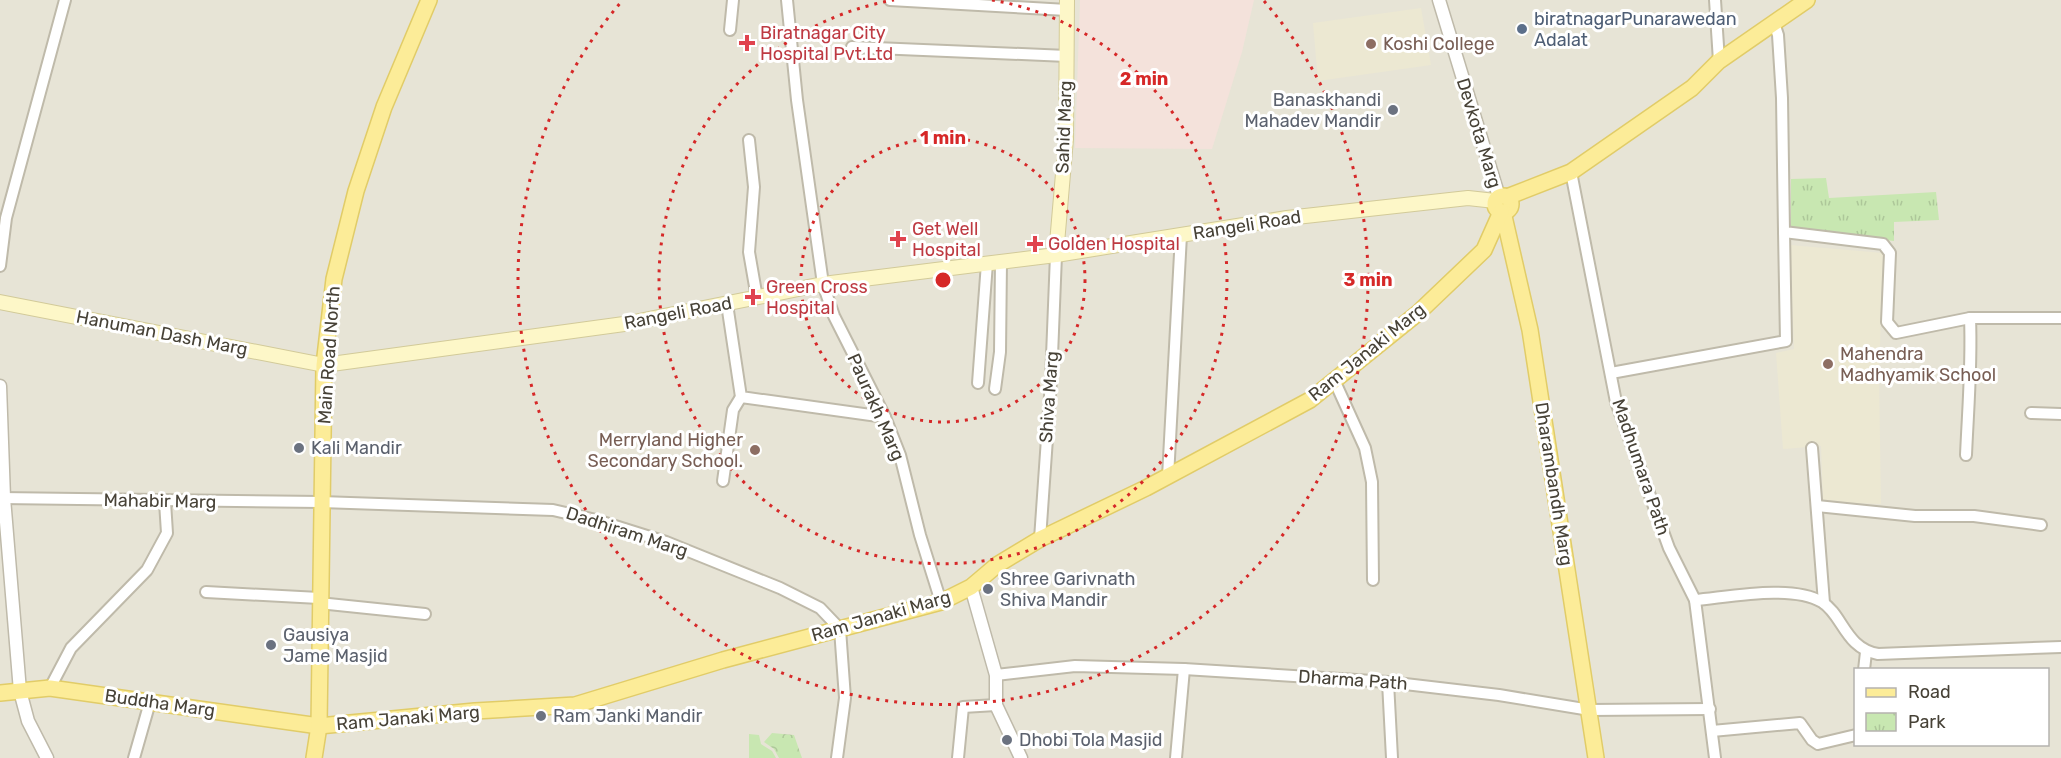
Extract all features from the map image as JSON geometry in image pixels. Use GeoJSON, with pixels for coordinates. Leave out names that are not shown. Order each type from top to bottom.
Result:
{"type":"FeatureCollection","features":[{"type":"Feature","properties":{"kind":"main road","name":"Main Road North"},"geometry":{"type":"LineString","coordinates":[[314,758],[319,726],[324,365],[334,279],[356,190],[384,107],[429,0]]}},
{"type":"Feature","properties":{"kind":"main road"},"geometry":{"type":"LineString","coordinates":[[1501,204],[1571,172],[1692,87],[1719,61],[1807,0]]}},
{"type":"Feature","properties":{"kind":"main road","name":"Sahid Marg"},"geometry":{"type":"LineString","coordinates":[[1056,255],[1066,140],[1067,5]]}},
{"type":"Feature","properties":{"kind":"main road","name":"Rangeli Road"},"geometry":{"type":"LineString","coordinates":[[324,365],[624,324],[823,284],[1056,255],[1332,213],[1468,198],[1501,204]]}},
{"type":"Feature","properties":{"kind":"main road","name":"Ram Janaki Marg"},"geometry":{"type":"LineString","coordinates":[[319,726],[475,711],[574,705],[723,660],[941,602],[971,587],[997,565],[1040,539],[1168,477],[1273,422],[1335,382],[1418,313],[1484,250],[1501,204]]}},
{"type":"Feature","properties":{"kind":"main road","name":"Dharambandh Marg"},"geometry":{"type":"LineString","coordinates":[[1501,204],[1530,330],[1596,758]]}},
{"type":"Feature","properties":{"kind":"main road","name":"Hanuman Dash Marg"},"geometry":{"type":"LineString","coordinates":[[0,302],[324,365]]}},
{"type":"Feature","properties":{"kind":"main road","name":"Buddha Marg"},"geometry":{"type":"LineString","coordinates":[[0,693],[50,688],[319,726]]}},
{"type":"Feature","properties":{"kind":"street"},"geometry":{"type":"LineString","coordinates":[[0,266],[11,196],[65,0]]}},
{"type":"Feature","properties":{"kind":"street"},"geometry":{"type":"LineString","coordinates":[[730,30],[733,0]]}},
{"type":"Feature","properties":{"kind":"street","name":"Paurakh Marg"},"geometry":{"type":"LineString","coordinates":[[787,0],[797,100],[823,284],[834,316],[885,417],[900,455],[920,536],[941,602]]}},
{"type":"Feature","properties":{"kind":"street"},"geometry":{"type":"LineString","coordinates":[[890,0],[1067,5]]}},
{"type":"Feature","properties":{"kind":"street","name":"Devkota Marg"},"geometry":{"type":"LineString","coordinates":[[1439,0],[1501,204]]}},
{"type":"Feature","properties":{"kind":"street"},"geometry":{"type":"LineString","coordinates":[[1715,0],[1719,61]]}},
{"type":"Feature","properties":{"kind":"street"},"geometry":{"type":"LineString","coordinates":[[1611,373],[1786,341],[1782,98],[1778,35],[1774,23]]}},
{"type":"Feature","properties":{"kind":"street"},"geometry":{"type":"LineString","coordinates":[[852,48],[1066,56]]}},
{"type":"Feature","properties":{"kind":"street"},"geometry":{"type":"LineString","coordinates":[[749,140],[754,187],[749,252],[757,298]]}},
{"type":"Feature","properties":{"kind":"street","name":"Madhumara Path"},"geometry":{"type":"LineString","coordinates":[[1571,172],[1616,402],[1669,548],[1695,600],[1715,758]]}},
{"type":"Feature","properties":{"kind":"street"},"geometry":{"type":"LineString","coordinates":[[1784,232],[1883,244],[1890,253],[1887,322],[1893,331],[1903,332],[1970,318],[2061,318]]}},
{"type":"Feature","properties":{"kind":"street"},"geometry":{"type":"LineString","coordinates":[[1168,477],[1181,235]]}},
{"type":"Feature","properties":{"kind":"street","name":"Shiva Marg"},"geometry":{"type":"LineString","coordinates":[[1040,539],[1051,381],[1056,255]]}},
{"type":"Feature","properties":{"kind":"street"},"geometry":{"type":"LineString","coordinates":[[978,383],[994,262]]}},
{"type":"Feature","properties":{"kind":"street"},"geometry":{"type":"LineString","coordinates":[[994,262],[1000,357],[995,389]]}},
{"type":"Feature","properties":{"kind":"street"},"geometry":{"type":"LineString","coordinates":[[723,482],[733,410],[741,397],[727,304]]}},
{"type":"Feature","properties":{"kind":"street"},"geometry":{"type":"LineString","coordinates":[[1965,454],[1967,390],[1971,358],[1970,318]]}},
{"type":"Feature","properties":{"kind":"street"},"geometry":{"type":"LineString","coordinates":[[980,356],[1000,357]]}},
{"type":"Feature","properties":{"kind":"street"},"geometry":{"type":"LineString","coordinates":[[1335,382],[1365,448],[1372,482],[1372,580]]}},
{"type":"Feature","properties":{"kind":"street"},"geometry":{"type":"LineString","coordinates":[[0,386],[2,498],[20,691],[28,721],[47,758]]}},
{"type":"Feature","properties":{"kind":"street"},"geometry":{"type":"LineString","coordinates":[[741,397],[885,417]]}},
{"type":"Feature","properties":{"kind":"street"},"geometry":{"type":"LineString","coordinates":[[2031,413],[2061,414]]}},
{"type":"Feature","properties":{"kind":"street"},"geometry":{"type":"LineString","coordinates":[[1812,448],[1824,603],[1845,632],[1866,652],[1926,653],[2061,647]]}},
{"type":"Feature","properties":{"kind":"street","name":"Mahabir Marg"},"geometry":{"type":"LineString","coordinates":[[2,498],[165,502],[321,502]]}},
{"type":"Feature","properties":{"kind":"street"},"geometry":{"type":"LineString","coordinates":[[50,688],[71,648],[147,570],[167,533],[165,502]]}},
{"type":"Feature","properties":{"kind":"street","name":"Dadhiram Marg"},"geometry":{"type":"LineString","coordinates":[[321,502],[553,510],[666,542],[780,588],[820,608],[840,629]]}},
{"type":"Feature","properties":{"kind":"street"},"geometry":{"type":"LineString","coordinates":[[1817,507],[1915,516],[1974,516],[2041,525]]}},
{"type":"Feature","properties":{"kind":"street"},"geometry":{"type":"LineString","coordinates":[[971,587],[996,675],[996,705],[1021,758]]}},
{"type":"Feature","properties":{"kind":"street"},"geometry":{"type":"LineString","coordinates":[[206,592],[319,600],[425,614]]}},
{"type":"Feature","properties":{"kind":"street"},"geometry":{"type":"LineString","coordinates":[[1695,600],[1753,594],[1799,594],[1824,603]]}},
{"type":"Feature","properties":{"kind":"street"},"geometry":{"type":"LineString","coordinates":[[837,758],[845,698],[840,629]]}},
{"type":"Feature","properties":{"kind":"street"},"geometry":{"type":"LineString","coordinates":[[1864,668],[1866,652]]}},
{"type":"Feature","properties":{"kind":"street","name":"Dharma Path"},"geometry":{"type":"LineString","coordinates":[[996,675],[1076,666],[1184,669],[1388,682],[1499,695],[1590,711],[1710,709]]}},
{"type":"Feature","properties":{"kind":"street"},"geometry":{"type":"LineString","coordinates":[[1176,758],[1184,669]]}},
{"type":"Feature","properties":{"kind":"street"},"geometry":{"type":"LineString","coordinates":[[1388,682],[1392,758]]}},
{"type":"Feature","properties":{"kind":"street"},"geometry":{"type":"LineString","coordinates":[[134,758],[150,702]]}},
{"type":"Feature","properties":{"kind":"street"},"geometry":{"type":"LineString","coordinates":[[958,758],[963,707],[996,705]]}},
{"type":"Feature","properties":{"kind":"street"},"geometry":{"type":"LineString","coordinates":[[1712,731],[1800,723],[1812,740],[1818,744],[1854,735]]}},
{"type":"Feature","properties":{"kind":"shaded area"},"geometry":{"type":"Polygon","coordinates":[[[0,0],[2061,0],[2061,758],[0,758],[0,0]]]}},
{"type":"Feature","properties":{"kind":"shaded area"},"geometry":{"type":"Polygon","coordinates":[[[1080,0],[1254,0],[1242,52],[1212,149],[1075,148],[1080,0]]]}},
{"type":"Feature","properties":{"kind":"shaded area","name":"Koshi College"},"geometry":{"type":"Polygon","coordinates":[[[1421,8],[1431,65],[1318,81],[1313,23],[1421,8]]]}},
{"type":"Feature","properties":{"kind":"shaded area","name":"Mahendra Madhyamik School"},"geometry":{"type":"Polygon","coordinates":[[[1790,245],[1883,253],[1879,376],[1881,504],[1823,502],[1821,446],[1783,449],[1776,353],[1794,349],[1790,245]]]}},
{"type":"Feature","properties":{"kind":"green space"},"geometry":{"type":"Polygon","coordinates":[[[1826,178],[1829,198],[1936,192],[1939,220],[1894,222],[1894,241],[1791,229],[1791,179],[1826,178]]]}},
{"type":"Feature","properties":{"kind":"green space"},"geometry":{"type":"Polygon","coordinates":[[[772,733],[794,735],[802,758],[779,758],[774,749],[764,742],[772,733]]]}},
{"type":"Feature","properties":{"kind":"green space"},"geometry":{"type":"Polygon","coordinates":[[[749,734],[759,735],[761,744],[772,751],[776,758],[749,758],[749,734]]]}},
{"type":"Feature","properties":{"kind":"place","name":"biratnagarPunarawedan Adalat"},"geometry":{"type":"Point","coordinates":[1522,29]}},
{"type":"Feature","properties":{"kind":"place","name":"Biratnagar City Hospital Pvt.Ltd"},"geometry":{"type":"Point","coordinates":[747,43]}},
{"type":"Feature","properties":{"kind":"place","name":"Koshi College"},"geometry":{"type":"Point","coordinates":[1371,44]}},
{"type":"Feature","properties":{"kind":"place","name":"Banaskhandi Mahadev Mandir"},"geometry":{"type":"Point","coordinates":[1393,110]}},
{"type":"Feature","properties":{"kind":"place","name":"Get Well Hospital"},"geometry":{"type":"Point","coordinates":[898,239]}},
{"type":"Feature","properties":{"kind":"place","name":"Golden Hospital"},"geometry":{"type":"Point","coordinates":[1035,244]}},
{"type":"Feature","properties":{"kind":"place","name":"Green Cross Hospital"},"geometry":{"type":"Point","coordinates":[753,297]}},
{"type":"Feature","properties":{"kind":"place","name":"Mahendra Madhyamik School"},"geometry":{"type":"Point","coordinates":[1828,364]}},
{"type":"Feature","properties":{"kind":"place","name":"Kali Mandir"},"geometry":{"type":"Point","coordinates":[299,448]}},
{"type":"Feature","properties":{"kind":"place","name":"Merryland Higher Secondary School."},"geometry":{"type":"Point","coordinates":[755,450]}},
{"type":"Feature","properties":{"kind":"place","name":"Shree Garivnath Shiva Mandir"},"geometry":{"type":"Point","coordinates":[988,589]}},
{"type":"Feature","properties":{"kind":"place","name":"Gausiya Jame Masjid"},"geometry":{"type":"Point","coordinates":[271,645]}},
{"type":"Feature","properties":{"kind":"place","name":"Ram Janki Mandir"},"geometry":{"type":"Point","coordinates":[541,716]}},
{"type":"Feature","properties":{"kind":"place","name":"Dhobi Tola Masjid"},"geometry":{"type":"Point","coordinates":[1007,740]}}]}
